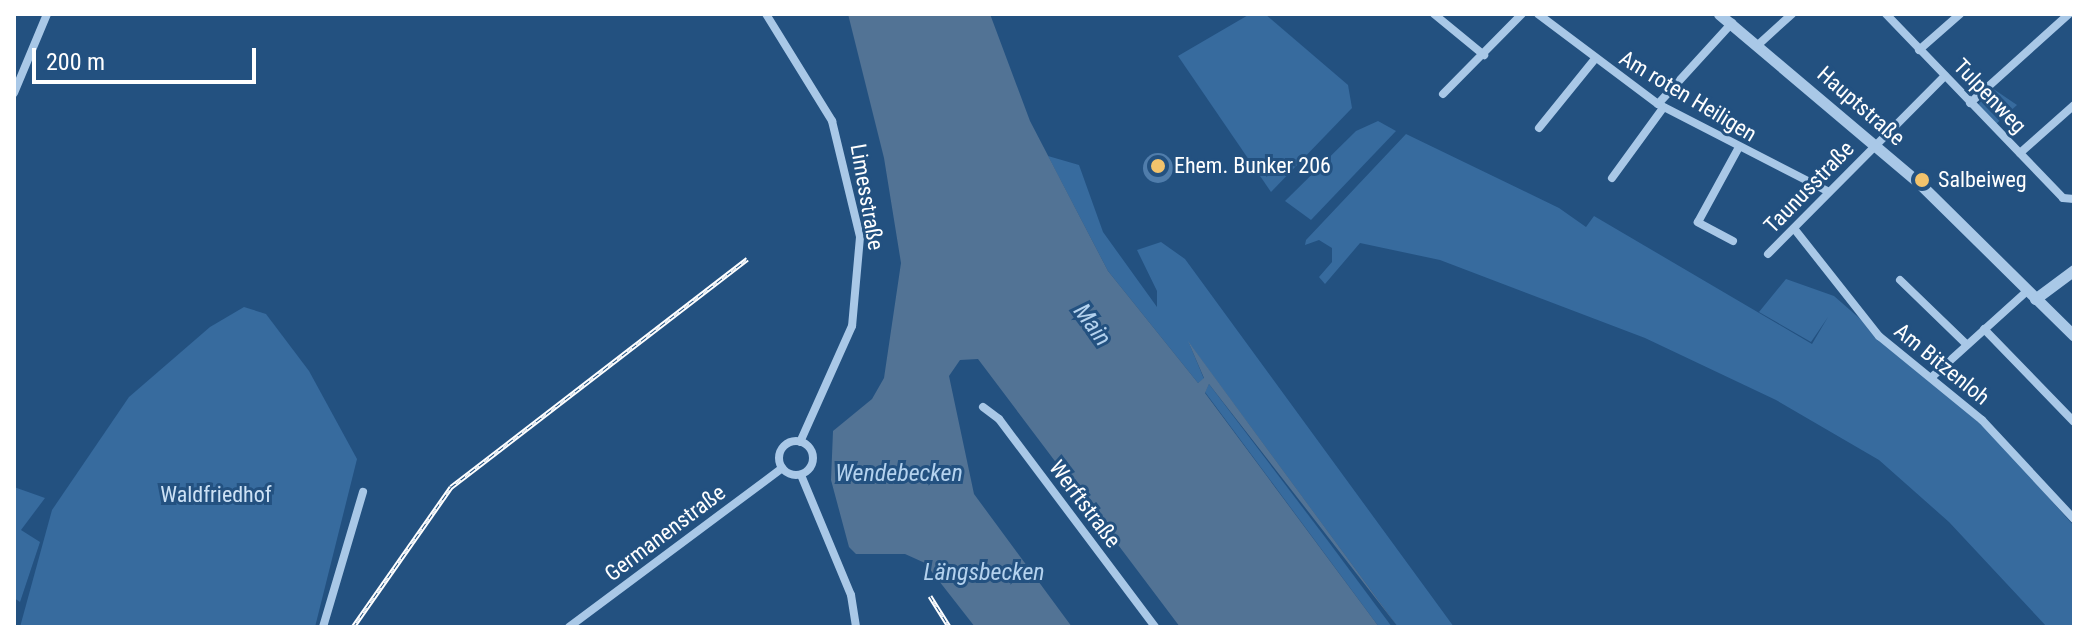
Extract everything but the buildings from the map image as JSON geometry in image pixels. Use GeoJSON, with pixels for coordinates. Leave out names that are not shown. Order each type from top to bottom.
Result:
{"type":"FeatureCollection","features":[{"type":"Feature","properties":{"kind":"street"},"geometry":{"type":"LineString","coordinates":[[14,93],[47,14]]}},
{"type":"Feature","properties":{"kind":"street","name":"Limesstraße"},"geometry":{"type":"LineString","coordinates":[[766,14],[832,121],[860,237],[852,326],[800,442]]}},
{"type":"Feature","properties":{"kind":"street"},"geometry":{"type":"LineString","coordinates":[[1434,14],[1484,55]]}},
{"type":"Feature","properties":{"kind":"street"},"geometry":{"type":"LineString","coordinates":[[1443,94],[1522,14]]}},
{"type":"Feature","properties":{"kind":"street","name":"Am roten Heiligen"},"geometry":{"type":"LineString","coordinates":[[1538,14],[1594,60],[1660,106],[1738,149],[1829,192]]}},
{"type":"Feature","properties":{"kind":"street","name":"Hauptstraße"},"geometry":{"type":"LineString","coordinates":[[1719,14],[1759,44],[1875,145],[2074,336]]}},
{"type":"Feature","properties":{"kind":"street"},"geometry":{"type":"LineString","coordinates":[[1759,44],[1792,14]]}},
{"type":"Feature","properties":{"kind":"street","name":"Tulpenweg"},"geometry":{"type":"LineString","coordinates":[[1886,14],[1970,103],[2072,200]]}},
{"type":"Feature","properties":{"kind":"street"},"geometry":{"type":"LineString","coordinates":[[1919,50],[1960,14]]}},
{"type":"Feature","properties":{"kind":"street"},"geometry":{"type":"LineString","coordinates":[[1970,103],[2069,14]]}},
{"type":"Feature","properties":{"kind":"street"},"geometry":{"type":"LineString","coordinates":[[1612,178],[1660,106],[1732,23]]}},
{"type":"Feature","properties":{"kind":"street"},"geometry":{"type":"LineString","coordinates":[[1539,128],[1594,60]]}},
{"type":"Feature","properties":{"kind":"street"},"geometry":{"type":"LineString","coordinates":[[1875,145],[1945,76]]}},
{"type":"Feature","properties":{"kind":"street"},"geometry":{"type":"LineString","coordinates":[[2020,153],[2074,105]]}},
{"type":"Feature","properties":{"kind":"street","name":"Taunusstraße"},"geometry":{"type":"LineString","coordinates":[[1768,254],[1796,231],[1875,145]]}},
{"type":"Feature","properties":{"kind":"street"},"geometry":{"type":"LineString","coordinates":[[1733,241],[1698,222],[1738,149]]}},
{"type":"Feature","properties":{"kind":"street","name":"Am Bitzenloh"},"geometry":{"type":"LineString","coordinates":[[1796,231],[1879,336],[1933,376],[2074,519]]}},
{"type":"Feature","properties":{"kind":"street"},"geometry":{"type":"LineString","coordinates":[[1933,376],[1984,329],[2031,295],[2074,270]]}},
{"type":"Feature","properties":{"kind":"street"},"geometry":{"type":"LineString","coordinates":[[1900,280],[1967,345]]}},
{"type":"Feature","properties":{"kind":"street"},"geometry":{"type":"LineString","coordinates":[[1984,329],[2074,422]]}},
{"type":"Feature","properties":{"kind":"street","name":"Werftstraße"},"geometry":{"type":"LineString","coordinates":[[983,407],[999,419],[1155,627]]}},
{"type":"Feature","properties":{"kind":"street"},"geometry":{"type":"LineString","coordinates":[[801,475],[813,458],[800,442],[782,449],[782,468],[801,475],[851,595],[856,627]]}},
{"type":"Feature","properties":{"kind":"street","name":"Germanenstraße"},"geometry":{"type":"LineString","coordinates":[[569,627],[782,468]]}},
{"type":"Feature","properties":{"kind":"street"},"geometry":{"type":"LineString","coordinates":[[323,627],[363,492]]}},
{"type":"Feature","properties":{"kind":"green space"},"geometry":{"type":"Polygon","coordinates":[[[1250,14],[1265,14],[1348,85],[1352,108],[1271,192],[1178,56],[1250,14]]]}},
{"type":"Feature","properties":{"kind":"green space"},"geometry":{"type":"Polygon","coordinates":[[[1992,88],[2017,105],[1996,124],[1978,105],[1992,88]]]}},
{"type":"Feature","properties":{"kind":"green space"},"geometry":{"type":"Polygon","coordinates":[[[1378,121],[1396,131],[1311,220],[1285,201],[1356,131],[1378,121]]]}},
{"type":"Feature","properties":{"kind":"green space"},"geometry":{"type":"Polygon","coordinates":[[[1406,134],[1559,208],[1586,227],[1594,216],[1812,344],[1828,317],[1811,342],[1759,312],[1786,279],[1834,296],[1993,435],[2074,526],[2074,627],[2047,627],[1949,522],[1879,460],[1776,400],[1645,338],[1440,260],[1360,243],[1325,284],[1319,277],[1332,262],[1332,248],[1319,240],[1305,245],[1306,240],[1406,134]]]}},
{"type":"Feature","properties":{"kind":"green space"},"geometry":{"type":"Polygon","coordinates":[[[1048,156],[1079,165],[1103,232],[1157,307],[1157,291],[1137,250],[1161,242],[1185,259],[1454,627],[1398,627],[1189,343],[1204,379],[1198,383],[1108,271],[1048,156]]]}},
{"type":"Feature","properties":{"kind":"green space","name":"Waldfriedhof"},"geometry":{"type":"Polygon","coordinates":[[[244,307],[266,314],[309,371],[357,459],[315,627],[20,627],[52,510],[129,397],[210,327],[244,307]]]}},
{"type":"Feature","properties":{"kind":"green space"},"geometry":{"type":"Polygon","coordinates":[[[1209,384],[1392,627],[1379,627],[1205,392],[1209,384]]]}},
{"type":"Feature","properties":{"kind":"green space"},"geometry":{"type":"Polygon","coordinates":[[[14,487],[45,498],[21,530],[40,542],[20,602],[14,598],[14,487]]]}},
{"type":"Feature","properties":{"kind":"water"},"geometry":{"type":"Polygon","coordinates":[[[848,14],[990,14],[1030,121],[1108,271],[1198,383],[1204,378],[1188,341],[1398,627],[1209,384],[1205,393],[1379,627],[1180,627],[978,359],[960,360],[949,376],[974,494],[1072,627],[975,627],[925,563],[905,554],[856,554],[849,547],[831,480],[833,431],[872,399],[884,378],[901,263],[884,158],[848,14]]]}},
{"type":"Feature","properties":{"kind":"railway"},"geometry":{"type":"LineString","coordinates":[[353,627],[451,487],[747,259]]}},
{"type":"Feature","properties":{"kind":"railway"},"geometry":{"type":"LineString","coordinates":[[930,596],[949,627]]}},
{"type":"Feature","properties":{"kind":"place","name":"Ehem. Bunker 206"},"geometry":{"type":"Point","coordinates":[1158,166]}},
{"type":"Feature","properties":{"kind":"place","name":"Salbeiweg"},"geometry":{"type":"Point","coordinates":[1922,180]}},
{"type":"Feature","properties":{"kind":"water label","name":"Main"},"geometry":{"type":"Point","coordinates":[1092,325]}},
{"type":"Feature","properties":{"kind":"water label","name":"Wendebecken"},"geometry":{"type":"Point","coordinates":[899,474]}},
{"type":"Feature","properties":{"kind":"water label","name":"Längsbecken"},"geometry":{"type":"Point","coordinates":[984,573]}}]}
